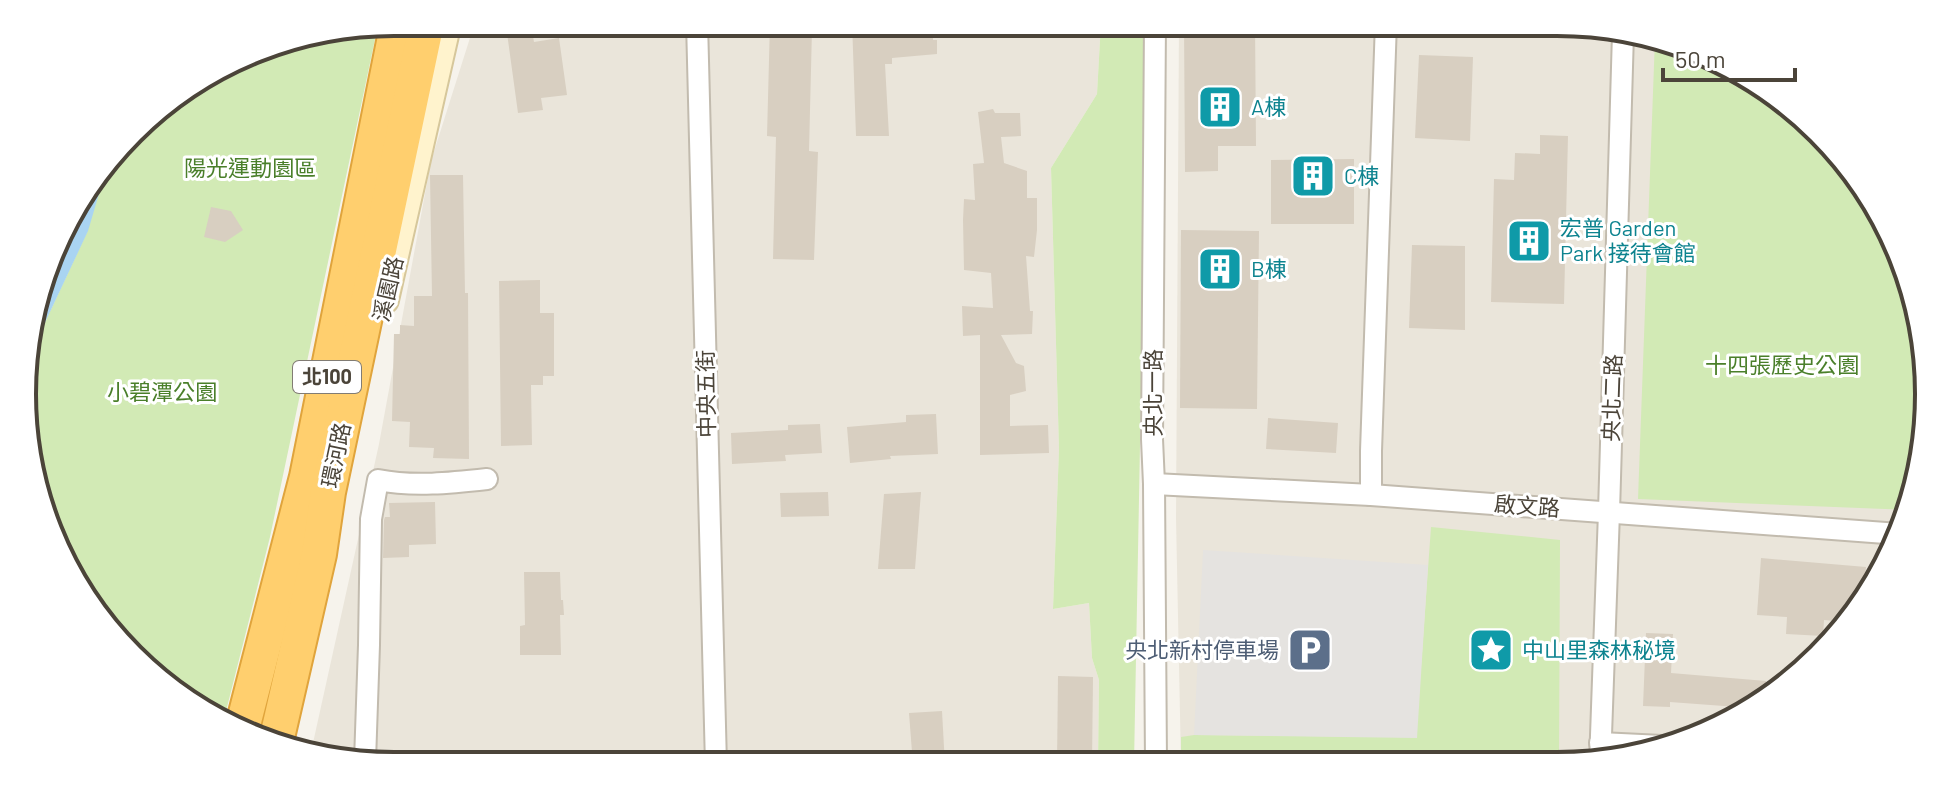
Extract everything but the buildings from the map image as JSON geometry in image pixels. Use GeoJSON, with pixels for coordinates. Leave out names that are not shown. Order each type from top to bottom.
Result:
{"type":"FeatureCollection","features":[{"type":"Feature","properties":{"kind":"highway","name":"環河路"},"geometry":{"type":"LineString","coordinates":[[245,719],[307,477],[395,36]]}},
{"type":"Feature","properties":{"kind":"highway","name":"環河路"},"geometry":{"type":"LineString","coordinates":[[278,733],[319,554],[331,477],[424,36]]}},
{"type":"Feature","properties":{"kind":"highway"},"geometry":{"type":"LineString","coordinates":[[272,731],[305,615]]}},
{"type":"Feature","properties":{"kind":"street","name":"溪園路"},"geometry":{"type":"LineString","coordinates":[[319,554],[343,495],[445,36]]}},
{"type":"Feature","properties":{"kind":"street","name":"中央五街"},"geometry":{"type":"LineString","coordinates":[[697,36],[716,752]]}},
{"type":"Feature","properties":{"kind":"street","name":"央北一路"},"geometry":{"type":"LineString","coordinates":[[1155,36],[1152,424],[1156,752]]}},
{"type":"Feature","properties":{"kind":"street"},"geometry":{"type":"LineString","coordinates":[[1371,495],[1386,36]]}},
{"type":"Feature","properties":{"kind":"street","name":"央北二路"},"geometry":{"type":"LineString","coordinates":[[1600,749],[1623,42]]}},
{"type":"Feature","properties":{"kind":"street"},"geometry":{"type":"LineString","coordinates":[[365,751],[371,519],[378,480],[448,483],[487,479]]}},
{"type":"Feature","properties":{"kind":"street","name":"啟文路"},"geometry":{"type":"LineString","coordinates":[[1154,484],[1371,495],[1887,533]]}},
{"type":"Feature","properties":{"kind":"shaded area"},"geometry":{"type":"Polygon","coordinates":[[[471,36],[1100,36],[1097,94],[1051,168],[1059,449],[1053,609],[1089,603],[1092,658],[1099,680],[1098,752],[394,752],[347,749],[313,743],[379,444],[431,161],[471,36]]]}},
{"type":"Feature","properties":{"kind":"shaded area"},"geometry":{"type":"Polygon","coordinates":[[[1179,36],[1580,37],[1650,48],[1694,63],[1756,96],[1793,125],[1826,158],[1867,215],[1888,257],[1903,301],[1914,371],[1912,441],[1896,509],[1867,573],[1826,630],[1775,678],[1715,715],[1650,740],[1604,749],[1557,752],[1181,752],[1176,518],[1179,36]]]}},
{"type":"Feature","properties":{"kind":"shaded area","name":"央北新村停車場"},"geometry":{"type":"Polygon","coordinates":[[[1203,550],[1428,565],[1417,738],[1194,735],[1203,550]]]}},
{"type":"Feature","properties":{"kind":"green space"},"geometry":{"type":"Polygon","coordinates":[[[1100,36],[1148,36],[1134,752],[1098,752],[1099,680],[1092,658],[1089,603],[1053,609],[1059,449],[1051,168],[1097,94],[1100,36]]]}},
{"type":"Feature","properties":{"kind":"green space","name":"小碧潭公園"},"geometry":{"type":"Polygon","coordinates":[[[376,37],[270,537],[226,710],[195,692],[158,663],[110,612],[73,552],[48,487],[37,417],[39,347],[42,328],[87,232],[81,222],[110,176],[158,125],[195,96],[236,73],[279,55],[324,43],[376,37]]]}},
{"type":"Feature","properties":{"kind":"green space","name":"十四張歷史公園"},"geometry":{"type":"Polygon","coordinates":[[[1655,49],[1694,63],[1756,96],[1810,141],[1841,176],[1867,215],[1896,279],[1912,347],[1915,394],[1912,441],[1896,509],[1638,499],[1655,49]]]}},
{"type":"Feature","properties":{"kind":"green space","name":"中山里森林秘境"},"geometry":{"type":"Polygon","coordinates":[[[1431,527],[1560,540],[1559,752],[1181,752],[1181,737],[1194,735],[1416,737],[1431,527]]]}},
{"type":"Feature","properties":{"kind":"water"},"geometry":{"type":"Polygon","coordinates":[[[100,189],[88,231],[42,328],[63,257],[100,189]]]}},
{"type":"Feature","properties":{"kind":"place","name":"A棟"},"geometry":{"type":"Point","coordinates":[1220,107]}},
{"type":"Feature","properties":{"kind":"place","name":"C棟"},"geometry":{"type":"Point","coordinates":[1313,176]}},
{"type":"Feature","properties":{"kind":"place","name":"宏普 Garden Park 接待會館"},"geometry":{"type":"Point","coordinates":[1529,241]}},
{"type":"Feature","properties":{"kind":"place","name":"B棟"},"geometry":{"type":"Point","coordinates":[1220,269]}},
{"type":"Feature","properties":{"kind":"place","name":"央北新村停車場"},"geometry":{"type":"Point","coordinates":[1310,650]}},
{"type":"Feature","properties":{"kind":"place","name":"中山里森林秘境"},"geometry":{"type":"Point","coordinates":[1491,650]}},
{"type":"Feature","properties":{"kind":"park label","name":"陽光運動園區"},"geometry":{"type":"Point","coordinates":[250,168]}}]}
